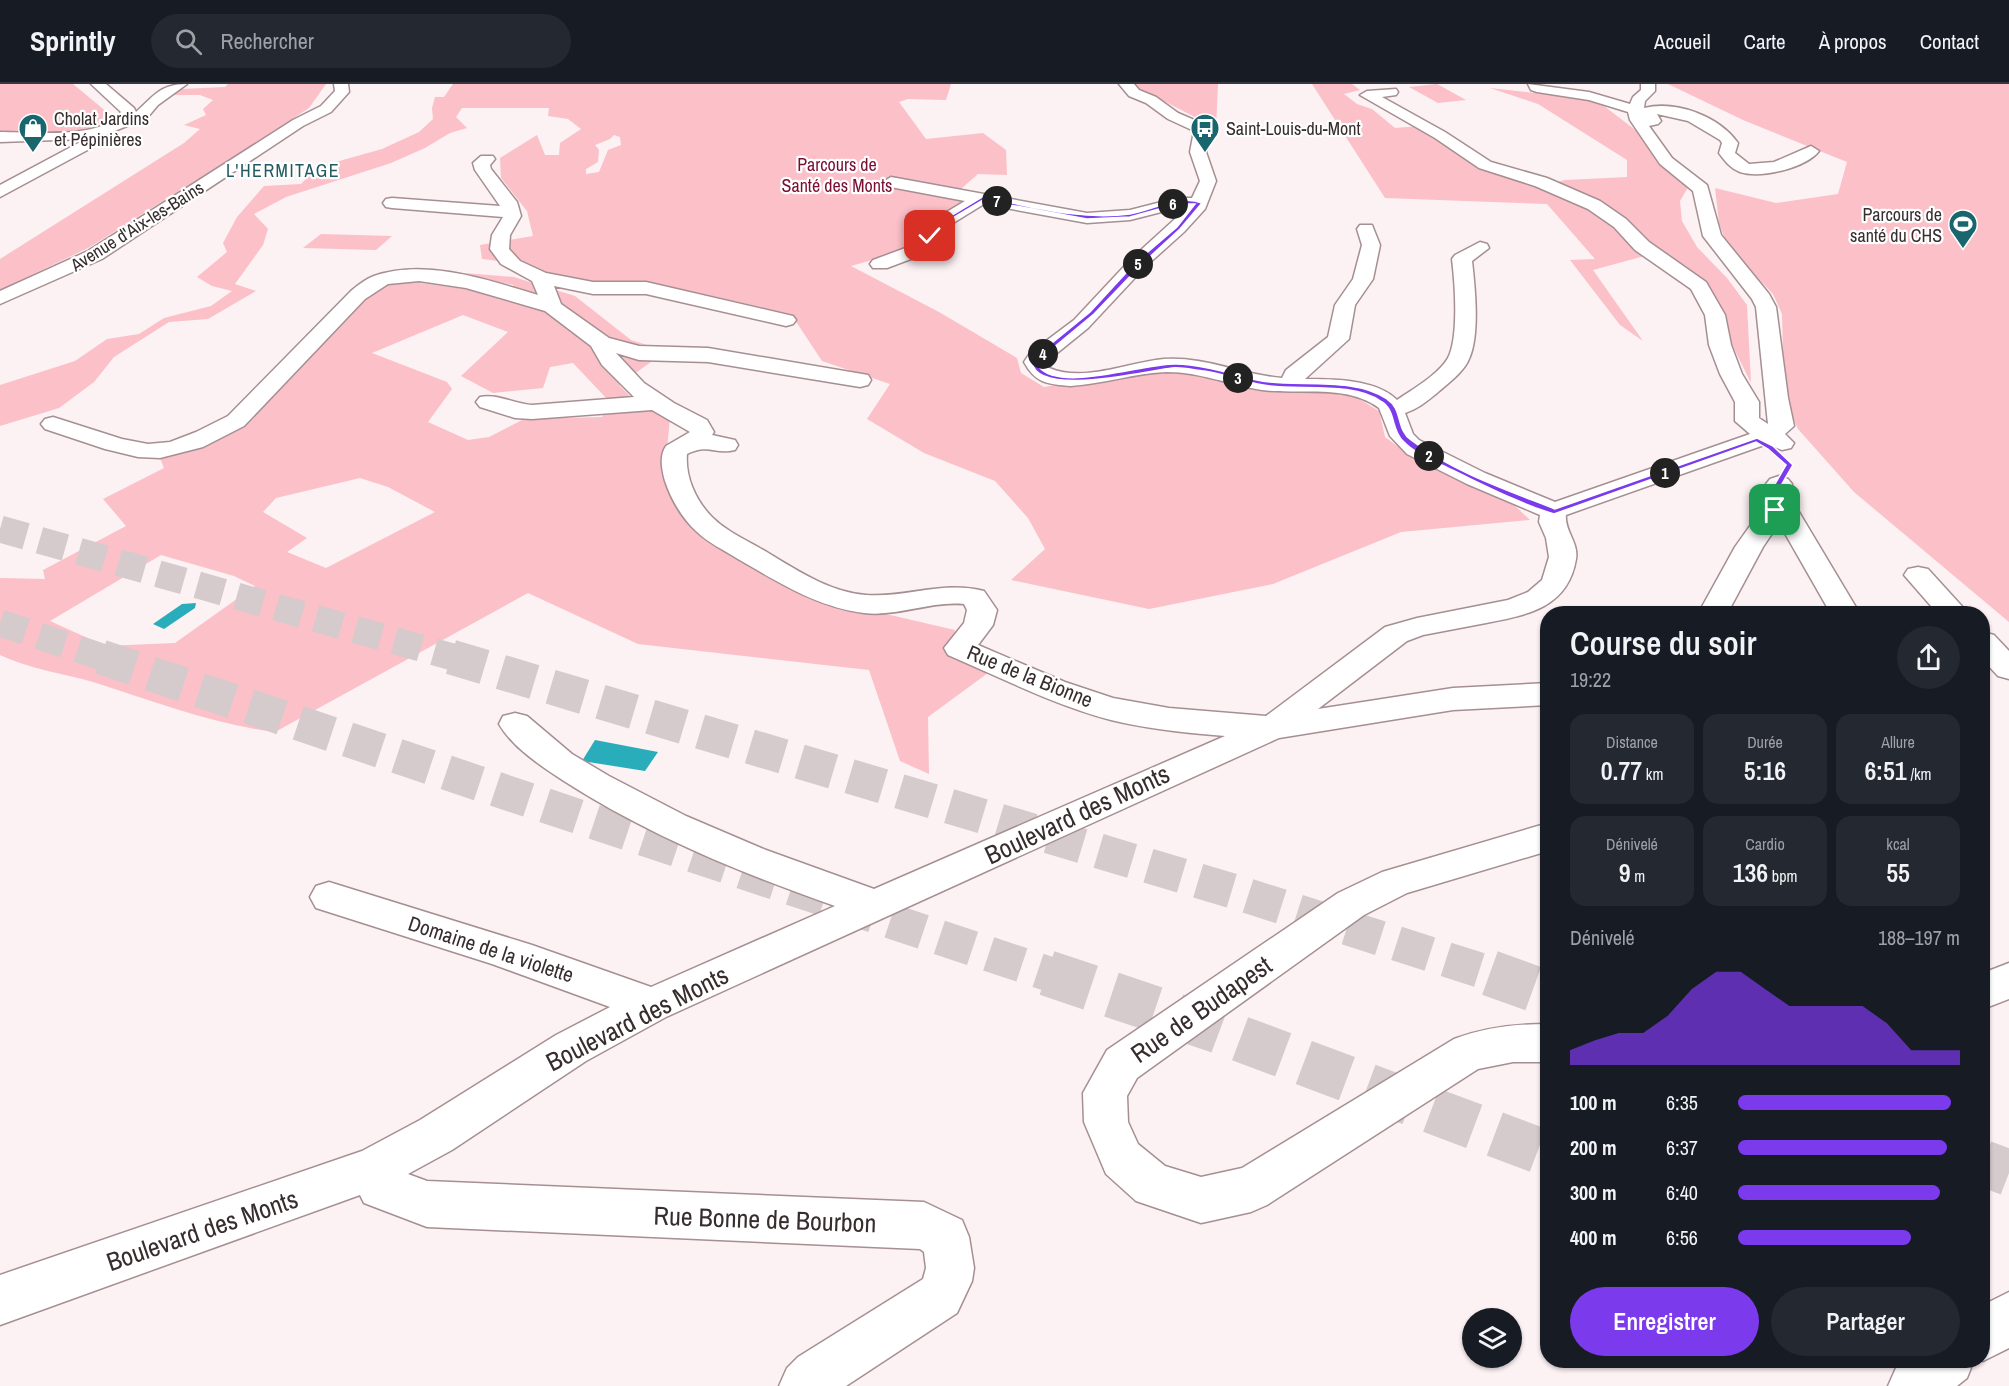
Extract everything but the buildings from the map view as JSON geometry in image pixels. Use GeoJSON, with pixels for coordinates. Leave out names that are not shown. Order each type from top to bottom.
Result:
{"type":"FeatureCollection","features":[{"type":"Feature","properties":{"kind":"street"},"geometry":{"type":"LineString","coordinates":[[98,84],[129,111],[126,120]]}},
{"type":"Feature","properties":{"kind":"street"},"geometry":{"type":"LineString","coordinates":[[0,137],[95,133],[142,115],[153,102],[180,84]]}},
{"type":"Feature","properties":{"kind":"street"},"geometry":{"type":"LineString","coordinates":[[1126,84],[1134,93],[1151,100],[1203,131],[1198,152],[1208,181],[1199,203],[1178,228],[1120,282],[1081,324],[1038,357],[1035,362],[1041,373],[1050,377],[1075,380],[1162,366],[1208,370],[1252,381],[1293,386],[1341,387],[1363,392],[1384,399],[1394,409],[1399,431],[1406,440],[1429,456],[1554,512],[1779,471]]}},
{"type":"Feature","properties":{"kind":"street"},"geometry":{"type":"LineString","coordinates":[[1535,84],[1536,87],[1546,91],[1585,95],[1619,106],[1653,121],[1648,111],[1675,110],[1725,134],[1730,143],[1727,153],[1729,157],[1740,164],[1759,170],[1768,171],[1811,151]]}},
{"type":"Feature","properties":{"kind":"street"},"geometry":{"type":"LineString","coordinates":[[1648,84],[1648,91],[1638,100],[1638,116],[1666,161],[1701,189],[1712,236],[1762,298],[1766,307],[1776,398],[1782,418],[1779,471],[1749,547],[1716,606]]}},
{"type":"Feature","properties":{"kind":"street"},"geometry":{"type":"LineString","coordinates":[[1391,92],[1367,95],[1440,135],[1485,165],[1541,182],[1594,205],[1620,223],[1642,246],[1699,286],[1714,315],[1720,345],[1731,374],[1746,402],[1747,421],[1779,471],[1842,606]]}},
{"type":"Feature","properties":{"kind":"street","name":"Avenue d'Aix-les-Bains"},"geometry":{"type":"LineString","coordinates":[[0,298],[95,255],[298,123]]}},
{"type":"Feature","properties":{"kind":"street"},"geometry":{"type":"LineString","coordinates":[[0,192],[102,137],[95,133]]}},
{"type":"Feature","properties":{"kind":"street"},"geometry":{"type":"LineString","coordinates":[[487,159],[481,163],[483,170],[508,202],[512,216],[498,240],[499,247],[513,264],[541,278],[602,289],[645,288],[786,320]]}},
{"type":"Feature","properties":{"kind":"street"},"geometry":{"type":"LineString","coordinates":[[891,182],[1073,217],[1106,218],[1130,215],[1177,202],[1199,203]]}},
{"type":"Feature","properties":{"kind":"street"},"geometry":{"type":"LineString","coordinates":[[880,264],[928,246],[930,236],[926,232],[982,198]]}},
{"type":"Feature","properties":{"kind":"street"},"geometry":{"type":"LineString","coordinates":[[392,203],[511,212]]}},
{"type":"Feature","properties":{"kind":"street"},"geometry":{"type":"LineString","coordinates":[[1293,386],[1294,375],[1338,339],[1345,304],[1363,279],[1371,244],[1366,229]]}},
{"type":"Feature","properties":{"kind":"street"},"geometry":{"type":"LineString","coordinates":[[1394,409],[1406,405],[1422,393],[1458,360],[1462,346],[1466,294],[1462,259],[1480,248]]}},
{"type":"Feature","properties":{"kind":"street","name":"Rue de la Bionne"},"geometry":{"type":"LineString","coordinates":[[53,424],[148,451],[177,447],[214,434],[236,421],[358,295],[380,280],[410,275],[512,292],[552,307],[601,343],[603,352],[624,377],[653,403],[699,425],[711,442],[675,451],[673,463],[681,490],[696,516],[720,537],[802,585],[839,599],[866,604],[900,603],[959,594],[974,597],[982,610],[978,625],[959,648],[1063,693],[1113,709],[1145,715],[1272,728]]}},
{"type":"Feature","properties":{"kind":"street"},"geometry":{"type":"LineString","coordinates":[[541,278],[552,307]]}},
{"type":"Feature","properties":{"kind":"street"},"geometry":{"type":"LineString","coordinates":[[601,343],[639,353],[708,355],[860,380]]}},
{"type":"Feature","properties":{"kind":"street"},"geometry":{"type":"LineString","coordinates":[[488,402],[515,411],[532,412],[653,403]]}},
{"type":"Feature","properties":{"kind":"street"},"geometry":{"type":"LineString","coordinates":[[1272,728],[1396,634],[1417,627],[1508,610],[1538,598],[1555,583],[1563,557],[1560,538],[1552,522],[1554,512]]}},
{"type":"Feature","properties":{"kind":"street"},"geometry":{"type":"LineString","coordinates":[[1918,575],[1947,606]]}},
{"type":"Feature","properties":{"kind":"street"},"geometry":{"type":"LineString","coordinates":[[1990,649],[2009,669]]}},
{"type":"Feature","properties":{"kind":"street"},"geometry":{"type":"LineString","coordinates":[[1272,728],[1453,699],[1540,694]]}},
{"type":"Feature","properties":{"kind":"street"},"geometry":{"type":"LineString","coordinates":[[515,724],[558,761],[629,805],[767,867],[874,905]]}},
{"type":"Feature","properties":{"kind":"street","name":"Boulevard des Monts"},"geometry":{"type":"LineString","coordinates":[[0,1300],[373,1169],[436,1135],[571,1048],[652,1005],[1272,728]]}},
{"type":"Feature","properties":{"kind":"street","name":"Rue de Budapest"},"geometry":{"type":"LineString","coordinates":[[1540,839],[1395,882],[1352,904],[1122,1064],[1106,1093],[1106,1122],[1122,1159],[1152,1185],[1201,1200],[1251,1189],[1469,1052],[1513,1043],[1540,1043]]}},
{"type":"Feature","properties":{"kind":"street","name":"Domaine de la violette"},"geometry":{"type":"LineString","coordinates":[[328,897],[513,956],[652,1005]]}},
{"type":"Feature","properties":{"kind":"street"},"geometry":{"type":"LineString","coordinates":[[1990,989],[2009,980]]}},
{"type":"Feature","properties":{"kind":"street","name":"Rue Bonne de Bourbon"},"geometry":{"type":"LineString","coordinates":[[373,1169],[380,1186],[427,1204],[924,1226],[945,1237],[951,1260],[949,1281],[940,1296],[816,1375],[805,1386]]}},
{"type":"Feature","properties":{"kind":"street"},"geometry":{"type":"LineString","coordinates":[[1990,1331],[2009,1317]]}},
{"type":"Feature","properties":{"kind":"street"},"geometry":{"type":"LineString","coordinates":[[1914,1386],[1938,1368]]}},
{"type":"Feature","properties":{"kind":"green space"},"geometry":{"type":"Polygon","coordinates":[[[0,84],[73,84],[114,118],[109,125],[87,131],[0,132],[0,84]]]}},
{"type":"Feature","properties":{"kind":"green space"},"geometry":{"type":"Polygon","coordinates":[[[228,84],[326,84],[309,108],[277,129],[90,247],[0,290],[0,259],[184,143],[200,129],[184,125],[206,115],[203,109],[213,100],[200,95],[174,95],[181,89],[225,87],[228,84]]]}},
{"type":"Feature","properties":{"kind":"green space","name":"Parcours de Santé des Monts"},"geometry":{"type":"Polygon","coordinates":[[[453,84],[951,84],[946,100],[908,99],[899,102],[926,139],[983,133],[1006,150],[1007,175],[978,174],[953,196],[970,200],[925,226],[918,225],[910,230],[916,232],[910,235],[923,239],[915,248],[851,266],[939,312],[1017,358],[1021,373],[1044,387],[1123,374],[1172,370],[1261,391],[1317,391],[1356,397],[1379,411],[1385,437],[1422,464],[1511,502],[1530,520],[1401,532],[1273,584],[1149,609],[1011,580],[1045,549],[1028,518],[995,481],[924,453],[867,419],[890,384],[822,361],[791,314],[650,282],[601,286],[558,277],[507,262],[482,259],[480,245],[533,236],[527,211],[501,178],[500,158],[537,135],[545,155],[559,155],[560,143],[581,129],[568,119],[548,116],[549,108],[462,108],[456,117],[467,128],[450,133],[425,148],[391,163],[286,197],[254,214],[268,229],[263,245],[235,284],[256,291],[208,319],[169,322],[114,357],[94,382],[59,408],[0,426],[0,385],[75,361],[107,339],[139,334],[164,318],[211,306],[232,291],[212,286],[197,277],[227,252],[223,243],[237,217],[264,186],[301,184],[318,167],[382,149],[419,132],[433,119],[432,108],[435,97],[444,97],[453,84]],[[614,135],[595,145],[599,150],[598,162],[586,169],[586,174],[599,172],[608,150],[621,145],[620,137],[614,135]]]}},
{"type":"Feature","properties":{"kind":"green space"},"geometry":{"type":"Polygon","coordinates":[[[1131,84],[1218,84],[1216,128],[1158,98],[1139,91],[1131,84]]]}},
{"type":"Feature","properties":{"kind":"green space"},"geometry":{"type":"Polygon","coordinates":[[[1312,84],[1352,84],[1360,90],[1344,94],[1357,104],[1372,109],[1395,128],[1420,126],[1488,171],[1543,186],[1565,180],[1627,177],[1627,160],[1538,104],[1490,88],[1589,99],[1604,106],[1638,132],[1660,161],[1690,184],[1680,201],[1682,221],[1697,247],[1727,278],[1747,305],[1751,383],[1703,286],[1684,266],[1659,252],[1593,270],[1643,341],[1620,325],[1570,260],[1595,259],[1547,204],[1385,198],[1312,84]]]}},
{"type":"Feature","properties":{"kind":"green space"},"geometry":{"type":"Polygon","coordinates":[[[1437,84],[1466,100],[1438,103],[1409,87],[1437,84]]]}},
{"type":"Feature","properties":{"kind":"green space"},"geometry":{"type":"Polygon","coordinates":[[[1668,84],[2009,84],[2009,622],[1854,492],[1798,429],[1784,399],[1782,314],[1773,294],[1728,247],[1719,223],[1715,188],[1776,203],[1838,194],[1847,162],[1743,120],[1668,84]]]}},
{"type":"Feature","properties":{"kind":"green space"},"geometry":{"type":"Polygon","coordinates":[[[321,234],[392,236],[376,250],[303,248],[321,234]]]}},
{"type":"Feature","properties":{"kind":"green space"},"geometry":{"type":"Polygon","coordinates":[[[427,270],[514,277],[575,296],[631,340],[666,351],[619,385],[631,397],[607,399],[573,363],[550,367],[543,388],[493,393],[461,376],[508,332],[463,315],[372,353],[447,382],[452,389],[428,422],[468,440],[489,437],[524,419],[602,417],[606,411],[648,407],[670,417],[666,461],[685,511],[821,599],[955,630],[952,650],[992,670],[928,717],[929,774],[900,761],[869,670],[638,644],[528,593],[275,732],[206,718],[93,682],[22,664],[0,655],[0,578],[45,579],[43,570],[126,526],[103,499],[164,468],[160,458],[248,423],[375,288],[398,280],[501,294],[514,285],[427,270]],[[360,478],[276,498],[263,512],[307,538],[287,552],[326,568],[435,512],[388,487],[360,478]],[[161,555],[50,621],[105,646],[175,643],[255,586],[234,576],[161,555]]]}},
{"type":"Feature","properties":{"kind":"water"},"geometry":{"type":"Polygon","coordinates":[[[196,603],[195,608],[164,629],[153,624],[182,604],[196,603]]]}},
{"type":"Feature","properties":{"kind":"water"},"geometry":{"type":"Polygon","coordinates":[[[595,740],[658,752],[645,771],[582,761],[595,740]]]}},
{"type":"Feature","properties":{"kind":"tunnel"},"geometry":{"type":"LineString","coordinates":[[0,529],[456,658]]}},
{"type":"Feature","properties":{"kind":"tunnel"},"geometry":{"type":"LineString","coordinates":[[0,623],[105,658]]}},
{"type":"Feature","properties":{"kind":"tunnel"},"geometry":{"type":"LineString","coordinates":[[101,657],[1052,975]]}},
{"type":"Feature","properties":{"kind":"tunnel"},"geometry":{"type":"LineString","coordinates":[[451,657],[1236,892],[1495,975]]}},
{"type":"Feature","properties":{"kind":"tunnel"},"geometry":{"type":"LineString","coordinates":[[1047,973],[1217,1030],[1540,1151]]}},
{"type":"Feature","properties":{"kind":"tunnel"},"geometry":{"type":"LineString","coordinates":[[1490,973],[1540,991]]}},
{"type":"Feature","properties":{"kind":"tunnel"},"geometry":{"type":"LineString","coordinates":[[1990,1166],[2009,1173]]}},
{"type":"Feature","properties":{"kind":"place","name":"Cholat Jardins et Pépinières"},"geometry":{"type":"Point","coordinates":[33,154]}},
{"type":"Feature","properties":{"kind":"place","name":"Saint-Louis-du-Mont"},"geometry":{"type":"Point","coordinates":[1205,154]}},
{"type":"Feature","properties":{"kind":"place","name":"Parcours de santé du CHS"},"geometry":{"type":"Point","coordinates":[1963,250]}},
{"type":"Feature","properties":{"kind":"district","name":"L'HERMITAGE"},"geometry":{"type":"Point","coordinates":[283,170]}},
{"type":"Feature","properties":{"kind":"route"},"geometry":{"type":"LineString","coordinates":[[930,236],[926,232],[982,198],[1087,218],[1130,215],[1177,202],[1199,203],[1178,228],[1138,263],[1081,324],[1038,357],[1035,362],[1041,373],[1050,377],[1075,380],[1136,369],[1175,366],[1208,370],[1269,384],[1341,387],[1363,392],[1384,399],[1394,409],[1399,431],[1406,440],[1429,456],[1554,512],[1757,440],[1771,448],[1790,465],[1779,484],[1780,502],[1775,510]]}}]}
